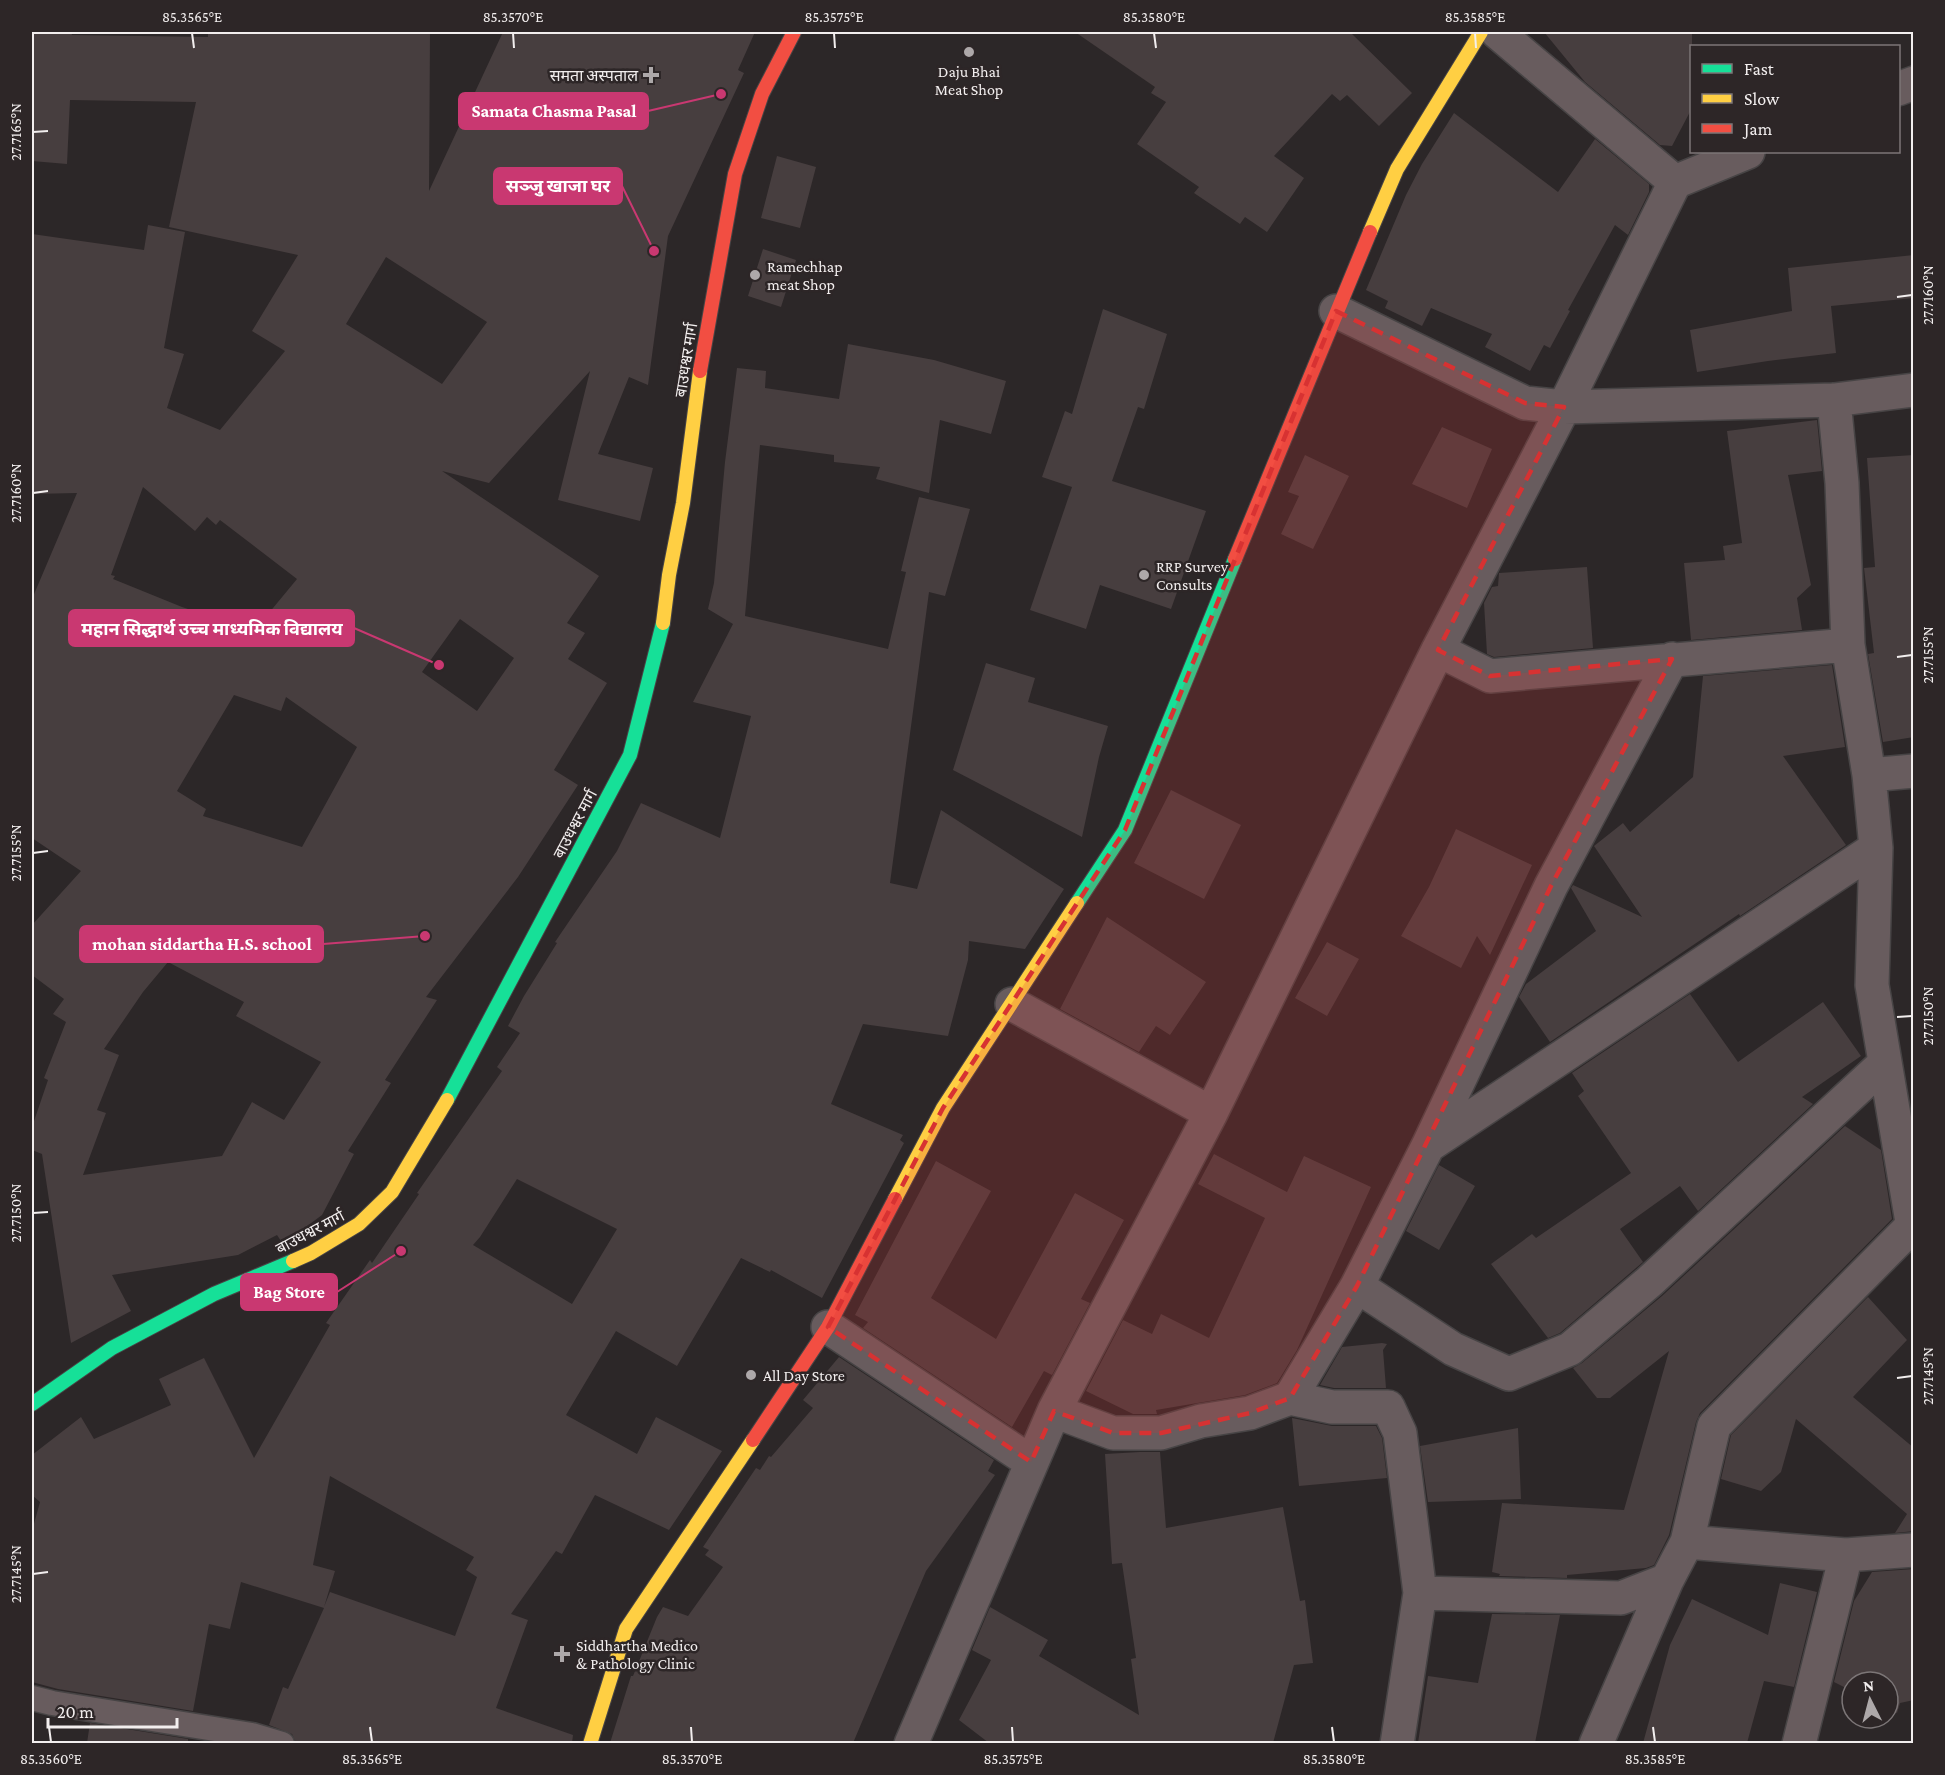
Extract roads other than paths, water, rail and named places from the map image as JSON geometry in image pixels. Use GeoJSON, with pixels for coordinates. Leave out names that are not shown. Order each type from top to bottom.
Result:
{"type":"FeatureCollection","features":[{"type":"Feature","properties":{"kind":"street","name":"बाउधश्वर मार्ग"},"geometry":{"type":"LineString","coordinates":[[32,1404],[112,1348],[214,1294],[311,1253],[359,1224],[392,1192],[454,1088],[630,755],[662,627],[683,503],[700,372],[735,174],[762,94],[794,32]]}},
{"type":"Feature","properties":{"kind":"street"},"geometry":{"type":"LineString","coordinates":[[590,1743],[626,1629],[828,1327],[943,1108],[1125,830],[1336,311],[1397,169],[1481,32]]}},
{"type":"Feature","properties":{"kind":"street"},"geometry":{"type":"LineString","coordinates":[[1497,32],[1675,182]]}},
{"type":"Feature","properties":{"kind":"street"},"geometry":{"type":"LineString","coordinates":[[1900,89],[1914,83]]}},
{"type":"Feature","properties":{"kind":"street"},"geometry":{"type":"LineString","coordinates":[[911,1743],[1054,1411],[1211,1113],[1438,650],[1564,407],[1675,182],[1746,153]]}},
{"type":"Feature","properties":{"kind":"street"},"geometry":{"type":"LineString","coordinates":[[1336,311],[1525,403],[1564,407],[1834,400],[1914,390]]}},
{"type":"Feature","properties":{"kind":"street"},"geometry":{"type":"LineString","coordinates":[[1596,1743],[1667,1580],[1687,1542],[1714,1426],[1912,1230],[1872,985],[1876,848],[1869,775],[1848,645],[1842,483],[1834,400]]}},
{"type":"Feature","properties":{"kind":"street"},"geometry":{"type":"LineString","coordinates":[[1438,650],[1490,676],[1848,645]]}},
{"type":"Feature","properties":{"kind":"street"},"geometry":{"type":"LineString","coordinates":[[1290,1398],[1357,1286],[1428,1146],[1551,886],[1672,659]]}},
{"type":"Feature","properties":{"kind":"street"},"geometry":{"type":"LineString","coordinates":[[1869,775],[1914,771]]}},
{"type":"Feature","properties":{"kind":"street"},"geometry":{"type":"LineString","coordinates":[[1428,1146],[1876,848]]}},
{"type":"Feature","properties":{"kind":"street"},"geometry":{"type":"LineString","coordinates":[[1012,1004],[1211,1113]]}},
{"type":"Feature","properties":{"kind":"street"},"geometry":{"type":"LineString","coordinates":[[1357,1286],[1453,1349],[1509,1374],[1570,1349],[1648,1282],[1885,1063]]}},
{"type":"Feature","properties":{"kind":"street"},"geometry":{"type":"LineString","coordinates":[[828,1327],[1031,1462]]}},
{"type":"Feature","properties":{"kind":"street"},"geometry":{"type":"LineString","coordinates":[[1054,1411],[1113,1433],[1161,1433],[1201,1421],[1250,1413],[1290,1398],[1332,1407],[1388,1407],[1400,1433],[1420,1593],[1397,1743]]}},
{"type":"Feature","properties":{"kind":"street"},"geometry":{"type":"LineString","coordinates":[[1687,1542],[1846,1555],[1914,1550]]}},
{"type":"Feature","properties":{"kind":"street"},"geometry":{"type":"LineString","coordinates":[[1800,1743],[1846,1555]]}},
{"type":"Feature","properties":{"kind":"street"},"geometry":{"type":"LineString","coordinates":[[1420,1593],[1621,1598],[1667,1580]]}},
{"type":"Feature","properties":{"kind":"lane"},"geometry":{"type":"LineString","coordinates":[[32,1698],[52,1704],[252,1735],[282,1743]]}},
{"type":"Feature","properties":{"kind":"place","name":"Daju Bhai Meat Shop"},"geometry":{"type":"Point","coordinates":[969,52]}},
{"type":"Feature","properties":{"kind":"place","name":"समता अस्पताल"},"geometry":{"type":"Point","coordinates":[651,75]}},
{"type":"Feature","properties":{"kind":"place","name":"Samata Chasma Pasal"},"geometry":{"type":"Point","coordinates":[721,94]}},
{"type":"Feature","properties":{"kind":"place","name":"सञ्जु खाजा घर"},"geometry":{"type":"Point","coordinates":[654,251]}},
{"type":"Feature","properties":{"kind":"place","name":"Ramechhap meat Shop"},"geometry":{"type":"Point","coordinates":[755,275]}},
{"type":"Feature","properties":{"kind":"place","name":"RRP Survey Consults"},"geometry":{"type":"Point","coordinates":[1144,575]}},
{"type":"Feature","properties":{"kind":"place","name":"महान सिद्धार्थ उच्च माध्यमिक विद्यालय"},"geometry":{"type":"Point","coordinates":[439,665]}},
{"type":"Feature","properties":{"kind":"place","name":"mohan siddartha H.S. school"},"geometry":{"type":"Point","coordinates":[425,936]}},
{"type":"Feature","properties":{"kind":"place","name":"Bag Store"},"geometry":{"type":"Point","coordinates":[401,1251]}},
{"type":"Feature","properties":{"kind":"place","name":"All Day Store"},"geometry":{"type":"Point","coordinates":[751,1375]}},
{"type":"Feature","properties":{"kind":"place","name":"Siddhartha Medico & Pathology Clinic"},"geometry":{"type":"Point","coordinates":[562,1654]}}]}
